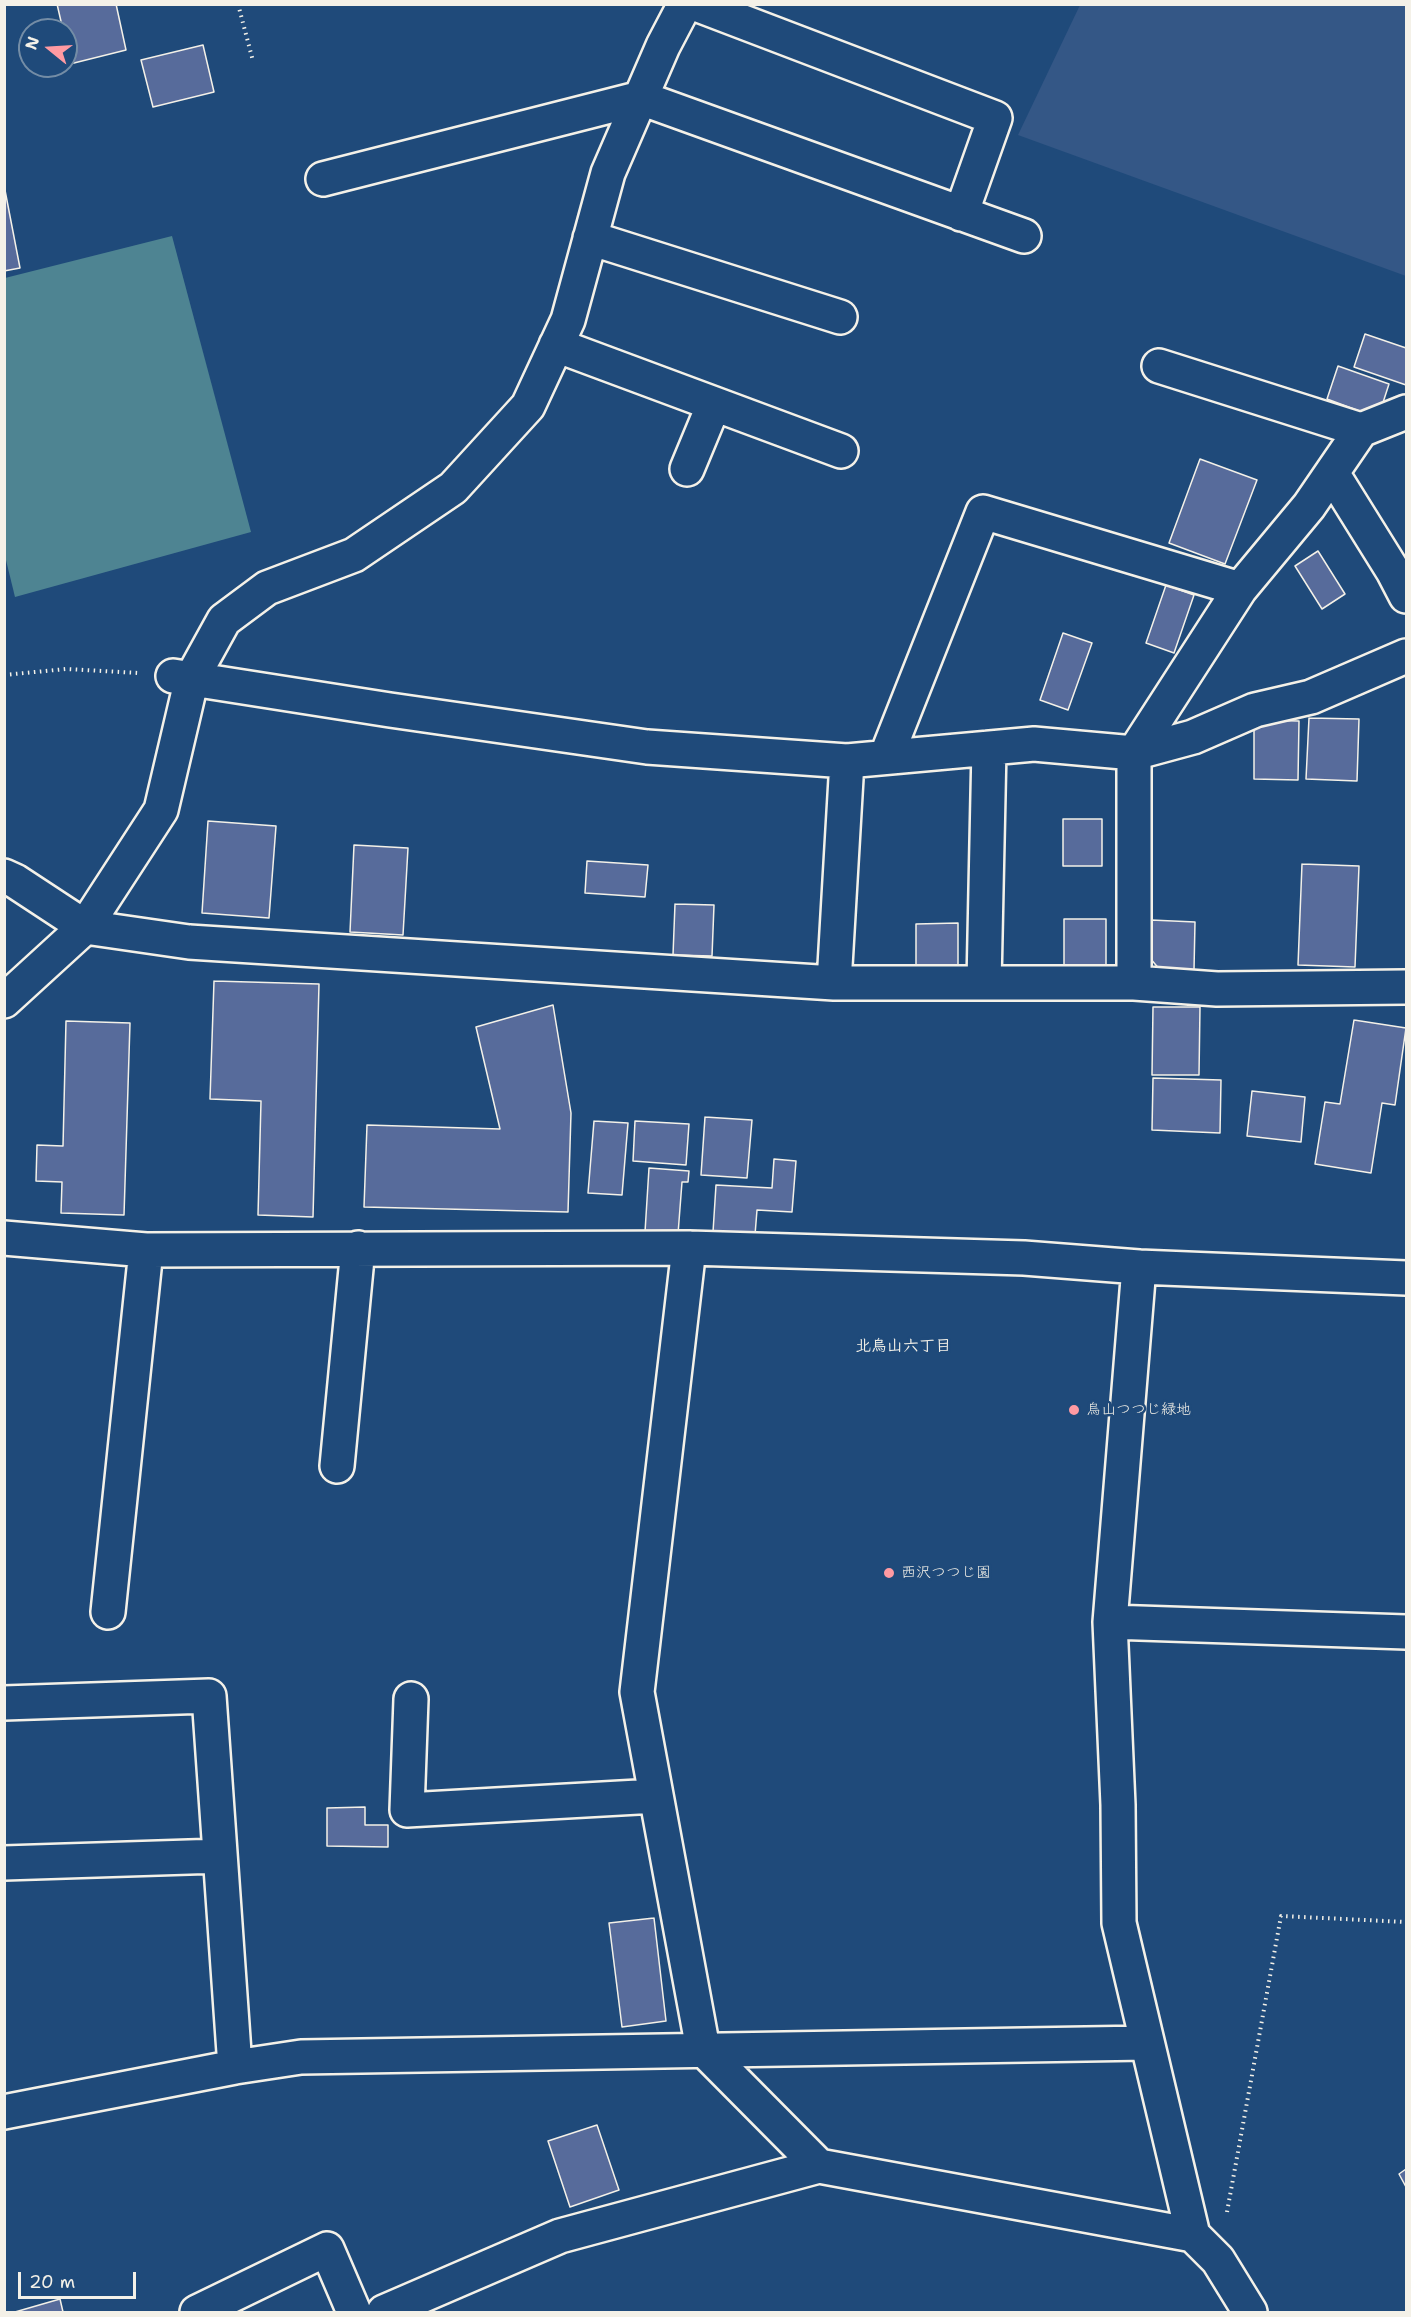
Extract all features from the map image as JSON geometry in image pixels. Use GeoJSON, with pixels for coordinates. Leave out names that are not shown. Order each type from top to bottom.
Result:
{"type":"FeatureCollection","features":[{"type":"Feature","properties":{"kind":"street"},"geometry":{"type":"LineString","coordinates":[[4,1001],[85,927],[161,810],[183,677],[224,620],[267,588],[354,555],[453,488],[528,406],[568,320],[608,173],[663,46],[685,4]]}},
{"type":"Feature","properties":{"kind":"street"},"geometry":{"type":"LineString","coordinates":[[696,4],[995,118],[961,214]]}},
{"type":"Feature","properties":{"kind":"street"},"geometry":{"type":"LineString","coordinates":[[323,179],[641,98],[1023,236]]}},
{"type":"Feature","properties":{"kind":"street"},"geometry":{"type":"LineString","coordinates":[[590,238],[840,317]]}},
{"type":"Feature","properties":{"kind":"street"},"geometry":{"type":"LineString","coordinates":[[556,345],[840,451]]}},
{"type":"Feature","properties":{"kind":"street"},"geometry":{"type":"LineString","coordinates":[[1159,366],[1361,430]]}},
{"type":"Feature","properties":{"kind":"street"},"geometry":{"type":"LineString","coordinates":[[687,469],[714,404]]}},
{"type":"Feature","properties":{"kind":"street"},"geometry":{"type":"LineString","coordinates":[[1134,983],[1134,753],[1240,589],[1310,506],[1361,430],[1407,412]]}},
{"type":"Feature","properties":{"kind":"street"},"geometry":{"type":"LineString","coordinates":[[1332,473],[1402,577]]}},
{"type":"Feature","properties":{"kind":"street"},"geometry":{"type":"LineString","coordinates":[[886,757],[983,512],[1240,589]]}},
{"type":"Feature","properties":{"kind":"street"},"geometry":{"type":"LineString","coordinates":[[183,677],[647,747],[847,761],[1034,744],[1134,753],[1193,738],[1255,710],[1311,697],[1407,656]]}},
{"type":"Feature","properties":{"kind":"street"},"geometry":{"type":"LineString","coordinates":[[984,983],[988,748]]}},
{"type":"Feature","properties":{"kind":"street"},"geometry":{"type":"LineString","coordinates":[[834,983],[847,761]]}},
{"type":"Feature","properties":{"kind":"street"},"geometry":{"type":"LineString","coordinates":[[4,876],[85,927],[189,942],[834,983],[1134,983],[1217,989],[1407,987]]}},
{"type":"Feature","properties":{"kind":"street"},"geometry":{"type":"LineString","coordinates":[[4,1238],[146,1250],[689,1248],[1024,1257],[1139,1267],[1407,1278]]}},
{"type":"Feature","properties":{"kind":"street"},"geometry":{"type":"LineString","coordinates":[[337,1466],[358,1248]]}},
{"type":"Feature","properties":{"kind":"street"},"geometry":{"type":"LineString","coordinates":[[689,1248],[637,1692],[703,2049],[819,2166]]}},
{"type":"Feature","properties":{"kind":"street"},"geometry":{"type":"LineString","coordinates":[[108,1612],[146,1250]]}},
{"type":"Feature","properties":{"kind":"street"},"geometry":{"type":"LineString","coordinates":[[1139,1267],[1110,1622],[1118,1805],[1119,1923],[1193,2235],[1218,2260],[1250,2313]]}},
{"type":"Feature","properties":{"kind":"street"},"geometry":{"type":"LineString","coordinates":[[1110,1622],[1407,1632]]}},
{"type":"Feature","properties":{"kind":"street"},"geometry":{"type":"LineString","coordinates":[[4,1703],[209,1696],[235,2067]]}},
{"type":"Feature","properties":{"kind":"street"},"geometry":{"type":"LineString","coordinates":[[411,1699],[407,1810],[656,1796]]}},
{"type":"Feature","properties":{"kind":"street"},"geometry":{"type":"LineString","coordinates":[[4,1863],[220,1856]]}},
{"type":"Feature","properties":{"kind":"street"},"geometry":{"type":"LineString","coordinates":[[4,2112],[235,2067],[301,2057],[1146,2043]]}},
{"type":"Feature","properties":{"kind":"street"},"geometry":{"type":"LineString","coordinates":[[384,2313],[560,2236],[819,2166],[1193,2235]]}},
{"type":"Feature","properties":{"kind":"street"},"geometry":{"type":"LineString","coordinates":[[197,2313],[327,2249],[354,2313]]}},
{"type":"Feature","properties":{"kind":"path"},"geometry":{"type":"LineString","coordinates":[[238,4],[253,61]]}},
{"type":"Feature","properties":{"kind":"path"},"geometry":{"type":"LineString","coordinates":[[4,675],[66,669],[183,677]]}},
{"type":"Feature","properties":{"kind":"path"},"geometry":{"type":"LineString","coordinates":[[1218,2260],[1281,1916],[1407,1922]]}},
{"type":"Feature","properties":{"kind":"shaded area"},"geometry":{"type":"Polygon","coordinates":[[[1080,5],[1406,5],[1406,276],[1018,135],[1080,5]]]}},
{"type":"Feature","properties":{"kind":"green space"},"geometry":{"type":"Polygon","coordinates":[[[172,236],[251,532],[15,597],[4,552],[5,278],[172,236]]]}},
{"type":"Feature","properties":{"kind":"building"},"geometry":{"type":"Polygon","coordinates":[[[57,4],[116,4],[126,50],[78,62],[78,18],[60,18],[57,4]]]}},
{"type":"Feature","properties":{"kind":"building"},"geometry":{"type":"Polygon","coordinates":[[[203,45],[214,92],[153,107],[141,60],[203,45]]]}},
{"type":"Feature","properties":{"kind":"building"},"geometry":{"type":"Polygon","coordinates":[[[4,185],[20,268],[4,271],[4,185]]]}},
{"type":"Feature","properties":{"kind":"building"},"geometry":{"type":"Polygon","coordinates":[[[1365,334],[1406,348],[1406,385],[1354,367],[1365,334]]]}},
{"type":"Feature","properties":{"kind":"building"},"geometry":{"type":"Polygon","coordinates":[[[1338,366],[1389,384],[1378,418],[1327,399],[1338,366]]]}},
{"type":"Feature","properties":{"kind":"building"},"geometry":{"type":"Polygon","coordinates":[[[1200,459],[1257,480],[1225,564],[1169,543],[1200,459]]]}},
{"type":"Feature","properties":{"kind":"building"},"geometry":{"type":"Polygon","coordinates":[[[1318,551],[1345,594],[1322,609],[1295,566],[1318,551]]]}},
{"type":"Feature","properties":{"kind":"building"},"geometry":{"type":"Polygon","coordinates":[[[1166,585],[1194,595],[1174,653],[1146,643],[1166,585]]]}},
{"type":"Feature","properties":{"kind":"building"},"geometry":{"type":"Polygon","coordinates":[[[1063,633],[1092,643],[1068,710],[1040,700],[1063,633]]]}},
{"type":"Feature","properties":{"kind":"building"},"geometry":{"type":"Polygon","coordinates":[[[1309,718],[1359,719],[1357,781],[1306,779],[1309,718]]]}},
{"type":"Feature","properties":{"kind":"building"},"geometry":{"type":"Polygon","coordinates":[[[1254,720],[1299,721],[1298,780],[1254,779],[1254,720]]]}},
{"type":"Feature","properties":{"kind":"building"},"geometry":{"type":"Polygon","coordinates":[[[1063,819],[1102,819],[1102,866],[1063,866],[1063,819]]]}},
{"type":"Feature","properties":{"kind":"building"},"geometry":{"type":"Polygon","coordinates":[[[208,821],[276,826],[269,918],[202,913],[208,821]]]}},
{"type":"Feature","properties":{"kind":"building"},"geometry":{"type":"Polygon","coordinates":[[[354,845],[408,848],[403,935],[350,932],[354,845]]]}},
{"type":"Feature","properties":{"kind":"building"},"geometry":{"type":"Polygon","coordinates":[[[587,861],[648,865],[645,897],[585,893],[587,861]]]}},
{"type":"Feature","properties":{"kind":"building"},"geometry":{"type":"Polygon","coordinates":[[[1302,864],[1359,866],[1355,967],[1298,965],[1302,864]]]}},
{"type":"Feature","properties":{"kind":"building"},"geometry":{"type":"Polygon","coordinates":[[[675,904],[714,905],[712,956],[673,955],[675,904]]]}},
{"type":"Feature","properties":{"kind":"building"},"geometry":{"type":"Polygon","coordinates":[[[1064,919],[1106,919],[1106,967],[1064,967],[1064,919]]]}},
{"type":"Feature","properties":{"kind":"building"},"geometry":{"type":"Polygon","coordinates":[[[1151,920],[1195,922],[1194,970],[1160,970],[1150,958],[1151,920]]]}},
{"type":"Feature","properties":{"kind":"building"},"geometry":{"type":"Polygon","coordinates":[[[958,923],[958,969],[916,968],[916,924],[958,923]]]}},
{"type":"Feature","properties":{"kind":"building"},"geometry":{"type":"Polygon","coordinates":[[[214,981],[319,984],[313,1217],[258,1215],[261,1101],[210,1099],[214,981]]]}},
{"type":"Feature","properties":{"kind":"building"},"geometry":{"type":"Polygon","coordinates":[[[553,1005],[571,1113],[568,1212],[364,1207],[367,1125],[500,1129],[476,1027],[553,1005]]]}},
{"type":"Feature","properties":{"kind":"building"},"geometry":{"type":"Polygon","coordinates":[[[1153,1007],[1200,1007],[1199,1075],[1152,1075],[1153,1007]]]}},
{"type":"Feature","properties":{"kind":"building"},"geometry":{"type":"Polygon","coordinates":[[[1354,1020],[1406,1028],[1395,1105],[1382,1103],[1371,1173],[1315,1164],[1325,1102],[1340,1104],[1354,1020]]]}},
{"type":"Feature","properties":{"kind":"building"},"geometry":{"type":"Polygon","coordinates":[[[66,1021],[130,1023],[124,1215],[61,1213],[62,1182],[36,1181],[37,1145],[63,1146],[66,1021]]]}},
{"type":"Feature","properties":{"kind":"building"},"geometry":{"type":"Polygon","coordinates":[[[1153,1078],[1221,1080],[1220,1133],[1152,1130],[1153,1078]]]}},
{"type":"Feature","properties":{"kind":"building"},"geometry":{"type":"Polygon","coordinates":[[[1252,1091],[1305,1097],[1301,1142],[1247,1136],[1252,1091]]]}},
{"type":"Feature","properties":{"kind":"building"},"geometry":{"type":"Polygon","coordinates":[[[705,1117],[752,1120],[747,1178],[701,1175],[705,1117]]]}},
{"type":"Feature","properties":{"kind":"building"},"geometry":{"type":"Polygon","coordinates":[[[594,1121],[628,1123],[622,1195],[588,1193],[594,1121]]]}},
{"type":"Feature","properties":{"kind":"building"},"geometry":{"type":"Polygon","coordinates":[[[635,1121],[689,1124],[686,1165],[633,1161],[635,1121]]]}},
{"type":"Feature","properties":{"kind":"building"},"geometry":{"type":"Polygon","coordinates":[[[774,1159],[796,1161],[792,1212],[757,1210],[755,1235],[713,1232],[716,1185],[772,1188],[774,1159]]]}},
{"type":"Feature","properties":{"kind":"building"},"geometry":{"type":"Polygon","coordinates":[[[649,1168],[689,1171],[688,1182],[682,1182],[678,1234],[645,1232],[649,1168]]]}},
{"type":"Feature","properties":{"kind":"building"},"geometry":{"type":"Polygon","coordinates":[[[365,1807],[365,1825],[388,1825],[388,1847],[327,1846],[327,1808],[365,1807]]]}},
{"type":"Feature","properties":{"kind":"building"},"geometry":{"type":"Polygon","coordinates":[[[654,1918],[666,2021],[622,2027],[609,1923],[654,1918]]]}},
{"type":"Feature","properties":{"kind":"building"},"geometry":{"type":"Polygon","coordinates":[[[597,2125],[619,2190],[570,2207],[548,2141],[597,2125]]]}},
{"type":"Feature","properties":{"kind":"building"},"geometry":{"type":"Polygon","coordinates":[[[1406,2169],[1406,2187],[1399,2174],[1406,2169]]]}},
{"type":"Feature","properties":{"kind":"building"},"geometry":{"type":"Polygon","coordinates":[[[60,2299],[63,2312],[15,2312],[60,2299]]]}},
{"type":"Feature","properties":{"kind":"place","name":"烏山つつじ緑地"},"geometry":{"type":"Point","coordinates":[1074,1410]}},
{"type":"Feature","properties":{"kind":"place","name":"西沢つつじ園"},"geometry":{"type":"Point","coordinates":[889,1573]}},
{"type":"Feature","properties":{"kind":"district","name":"北烏山六丁目"},"geometry":{"type":"Point","coordinates":[903,1347]}}]}
